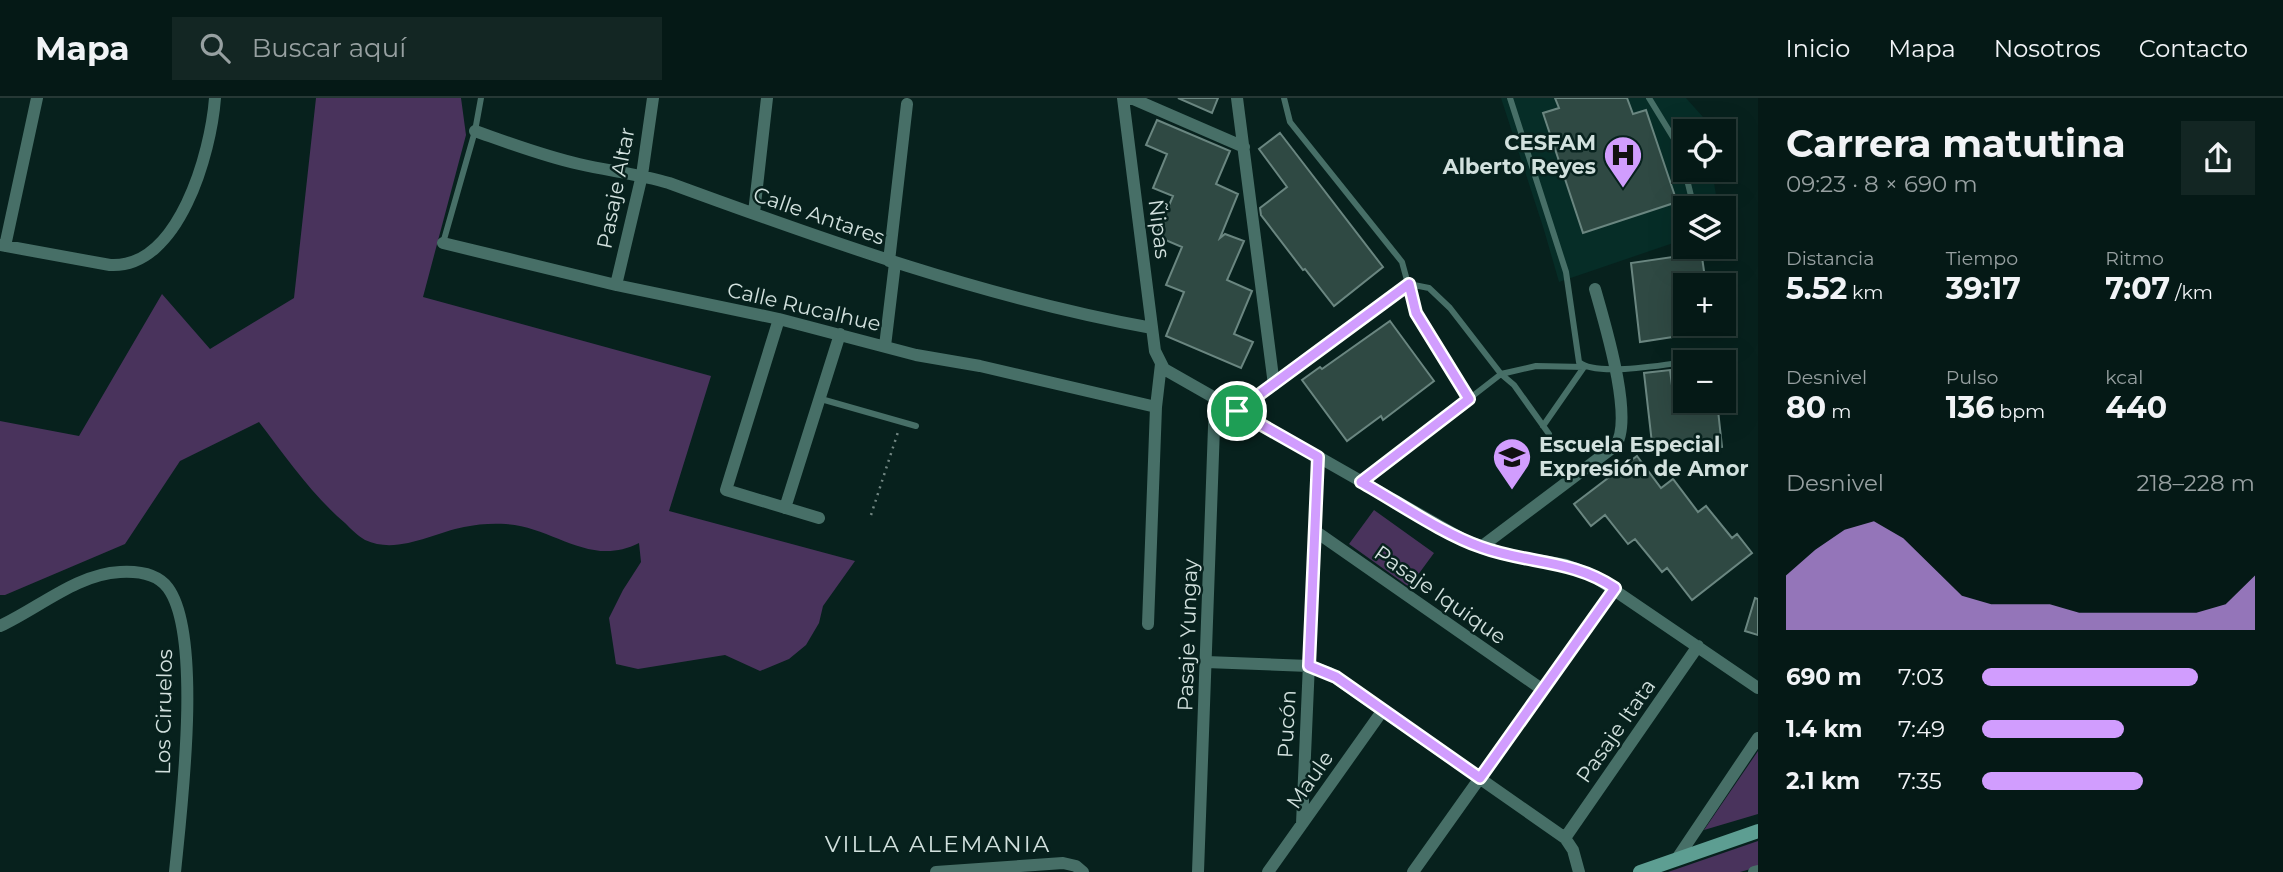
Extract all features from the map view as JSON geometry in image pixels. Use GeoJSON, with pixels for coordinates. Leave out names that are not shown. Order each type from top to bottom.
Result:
{"type":"FeatureCollection","features":[{"type":"Feature","properties":{"kind":"main road"},"geometry":{"type":"LineString","coordinates":[[1640,872],[1758,831]]}},
{"type":"Feature","properties":{"kind":"street"},"geometry":{"type":"LineString","coordinates":[[37,98],[3,245],[110,265],[127,265],[144,258],[167,235],[194,186],[210,136],[215,98]]}},
{"type":"Feature","properties":{"kind":"street","name":"Pasaje Altar"},"geometry":{"type":"LineString","coordinates":[[616,285],[642,175],[653,98]]}},
{"type":"Feature","properties":{"kind":"street"},"geometry":{"type":"LineString","coordinates":[[754,213],[767,98]]}},
{"type":"Feature","properties":{"kind":"street","name":"Ñipas"},"geometry":{"type":"LineString","coordinates":[[1123,98],[1155,351],[1161,364]]}},
{"type":"Feature","properties":{"kind":"street"},"geometry":{"type":"LineString","coordinates":[[1131,98],[1244,147]]}},
{"type":"Feature","properties":{"kind":"street"},"geometry":{"type":"LineString","coordinates":[[1237,98],[1274,384]]}},
{"type":"Feature","properties":{"kind":"street"},"geometry":{"type":"LineString","coordinates":[[885,346],[907,104]]}},
{"type":"Feature","properties":{"kind":"street","name":"Calle Antares"},"geometry":{"type":"LineString","coordinates":[[475,131],[578,164],[642,175],[892,262],[1091,316],[1152,328]]}},
{"type":"Feature","properties":{"kind":"street","name":"Calle Rucalhue"},"geometry":{"type":"LineString","coordinates":[[443,243],[616,285],[779,319],[916,355],[980,366],[1156,407]]}},
{"type":"Feature","properties":{"kind":"street"},"geometry":{"type":"LineString","coordinates":[[1237,411],[1409,284]]}},
{"type":"Feature","properties":{"kind":"street"},"geometry":{"type":"LineString","coordinates":[[1481,547],[1618,441],[1622,429],[1616,370],[1595,289]]}},
{"type":"Feature","properties":{"kind":"street"},"geometry":{"type":"LineString","coordinates":[[779,319],[726,490],[819,518]]}},
{"type":"Feature","properties":{"kind":"street"},"geometry":{"type":"LineString","coordinates":[[785,508],[840,334]]}},
{"type":"Feature","properties":{"kind":"street"},"geometry":{"type":"LineString","coordinates":[[1161,364],[1169,373],[1466,541],[1507,555],[1566,565],[1592,575],[1615,588],[1758,688]]}},
{"type":"Feature","properties":{"kind":"street"},"geometry":{"type":"LineString","coordinates":[[1148,624],[1156,407],[1161,364]]}},
{"type":"Feature","properties":{"kind":"street","name":"Pasaje Yungay"},"geometry":{"type":"LineString","coordinates":[[1198,872],[1215,399]]}},
{"type":"Feature","properties":{"kind":"street","name":"Pucón"},"geometry":{"type":"LineString","coordinates":[[1302,824],[1318,457]]}},
{"type":"Feature","properties":{"kind":"street","name":"Pasaje Iquique"},"geometry":{"type":"LineString","coordinates":[[1315,531],[1542,690]]}},
{"type":"Feature","properties":{"kind":"street","name":"Los Ciruelos"},"geometry":{"type":"LineString","coordinates":[[0,626],[95,576],[118,572],[140,573],[155,577],[169,589],[178,607],[183,627],[186,671],[186,724],[175,872]]}},
{"type":"Feature","properties":{"kind":"street"},"geometry":{"type":"LineString","coordinates":[[1413,872],[1615,588]]}},
{"type":"Feature","properties":{"kind":"street","name":"Pasaje Itata"},"geometry":{"type":"LineString","coordinates":[[1565,838],[1698,646]]}},
{"type":"Feature","properties":{"kind":"street"},"geometry":{"type":"LineString","coordinates":[[1206,662],[1309,666],[1336,677],[1565,838],[1573,850],[1579,872]]}},
{"type":"Feature","properties":{"kind":"street","name":"Maule"},"geometry":{"type":"LineString","coordinates":[[1268,872],[1383,710]]}},
{"type":"Feature","properties":{"kind":"street"},"geometry":{"type":"LineString","coordinates":[[1676,860],[1758,738]]}},
{"type":"Feature","properties":{"kind":"street"},"geometry":{"type":"LineString","coordinates":[[936,872],[1007,870],[1069,863],[1083,872]]}},
{"type":"Feature","properties":{"kind":"lane"},"geometry":{"type":"LineString","coordinates":[[443,243],[475,131],[481,98]]}},
{"type":"Feature","properties":{"kind":"lane"},"geometry":{"type":"LineString","coordinates":[[1284,98],[1290,122],[1402,262],[1416,313],[1469,399]]}},
{"type":"Feature","properties":{"kind":"lane"},"geometry":{"type":"LineString","coordinates":[[1510,98],[1566,272],[1579,362],[1591,370],[1673,363]]}},
{"type":"Feature","properties":{"kind":"lane"},"geometry":{"type":"LineString","coordinates":[[1649,98],[1679,147],[1690,196]]}},
{"type":"Feature","properties":{"kind":"lane"},"geometry":{"type":"LineString","coordinates":[[1409,284],[1429,288],[1450,309],[1501,374],[1514,385],[1549,434]]}},
{"type":"Feature","properties":{"kind":"lane"},"geometry":{"type":"LineString","coordinates":[[1361,482],[1501,374],[1536,366],[1584,367]]}},
{"type":"Feature","properties":{"kind":"lane"},"geometry":{"type":"LineString","coordinates":[[1543,426],[1584,367]]}},
{"type":"Feature","properties":{"kind":"lane"},"geometry":{"type":"LineString","coordinates":[[821,399],[916,426]]}},
{"type":"Feature","properties":{"kind":"path"},"geometry":{"type":"LineString","coordinates":[[871,515],[901,422]]}},
{"type":"Feature","properties":{"kind":"shaded area"},"geometry":{"type":"Polygon","coordinates":[[[316,98],[461,98],[466,135],[423,297],[711,376],[669,511],[855,561],[823,606],[819,623],[806,645],[789,659],[760,671],[725,655],[638,669],[616,664],[609,618],[641,562],[639,543],[604,551],[588,549],[523,527],[480,524],[402,544],[377,544],[365,540],[321,500],[259,422],[180,461],[125,544],[0,595],[0,421],[79,436],[162,294],[210,349],[294,298],[316,98]]]}},
{"type":"Feature","properties":{"kind":"shaded area","name":"CESFAM Alberto Reyes"},"geometry":{"type":"Polygon","coordinates":[[[1501,98],[1686,98],[1703,117],[1673,119],[1673,182],[1714,182],[1716,196],[1673,196],[1673,243],[1559,282],[1501,98]]]}},
{"type":"Feature","properties":{"kind":"shaded area"},"geometry":{"type":"Polygon","coordinates":[[[1374,510],[1434,553],[1409,587],[1349,544],[1374,510]]]}},
{"type":"Feature","properties":{"kind":"shaded area"},"geometry":{"type":"Polygon","coordinates":[[[1758,751],[1758,814],[1704,830],[1758,751]]]}},
{"type":"Feature","properties":{"kind":"shaded area"},"geometry":{"type":"Polygon","coordinates":[[[1758,841],[1758,867],[1740,872],[1668,872],[1758,841]]]}},
{"type":"Feature","properties":{"kind":"building"},"geometry":{"type":"Polygon","coordinates":[[[1178,98],[1218,98],[1212,113],[1178,98]]]}},
{"type":"Feature","properties":{"kind":"building"},"geometry":{"type":"Polygon","coordinates":[[[1555,98],[1627,98],[1633,114],[1646,110],[1675,196],[1673,203],[1583,233],[1543,113],[1559,108],[1555,98]]]}},
{"type":"Feature","properties":{"kind":"building"},"geometry":{"type":"Polygon","coordinates":[[[1157,120],[1230,151],[1216,184],[1238,194],[1220,238],[1225,234],[1244,241],[1227,280],[1252,291],[1234,334],[1253,342],[1241,368],[1166,336],[1184,292],[1166,285],[1182,247],[1156,236],[1173,196],[1153,188],[1167,154],[1146,145],[1157,120]]]}},
{"type":"Feature","properties":{"kind":"building"},"geometry":{"type":"Polygon","coordinates":[[[1280,133],[1383,267],[1334,306],[1261,215],[1260,208],[1287,187],[1259,149],[1280,133]]]}},
{"type":"Feature","properties":{"kind":"building"},"geometry":{"type":"Polygon","coordinates":[[[1673,257],[1702,259],[1704,273],[1673,273],[1673,336],[1679,336],[1640,342],[1631,263],[1673,257]]]}},
{"type":"Feature","properties":{"kind":"building"},"geometry":{"type":"Polygon","coordinates":[[[1390,321],[1434,381],[1383,420],[1381,416],[1347,441],[1302,380],[1390,321]]]}},
{"type":"Feature","properties":{"kind":"building"},"geometry":{"type":"Polygon","coordinates":[[[1670,370],[1673,413],[1718,413],[1722,447],[1698,450],[1698,446],[1653,452],[1644,373],[1670,370]]]}},
{"type":"Feature","properties":{"kind":"building"},"geometry":{"type":"Polygon","coordinates":[[[1637,456],[1661,488],[1673,479],[1698,512],[1706,506],[1732,538],[1737,534],[1752,553],[1692,600],[1667,568],[1662,572],[1635,539],[1628,544],[1605,515],[1591,526],[1574,504],[1637,456]]]}},
{"type":"Feature","properties":{"kind":"building"},"geometry":{"type":"Polygon","coordinates":[[[1755,598],[1758,599],[1758,635],[1745,631],[1755,598]]]}},
{"type":"Feature","properties":{"kind":"place","name":"CESFAM Alberto Reyes"},"geometry":{"type":"Point","coordinates":[1623,189]}},
{"type":"Feature","properties":{"kind":"place","name":"Escuela Especial Expresión de Amor"},"geometry":{"type":"Point","coordinates":[1512,491]}},
{"type":"Feature","properties":{"kind":"district","name":"VILLA ALEMANIA"},"geometry":{"type":"Point","coordinates":[938,844]}},
{"type":"Feature","properties":{"kind":"route"},"geometry":{"type":"LineString","coordinates":[[1409,284],[1416,313],[1469,399],[1361,482],[1466,541],[1507,555],[1580,569],[1615,588],[1480,778],[1336,677],[1309,666],[1318,457],[1237,411],[1409,284]]}}]}
